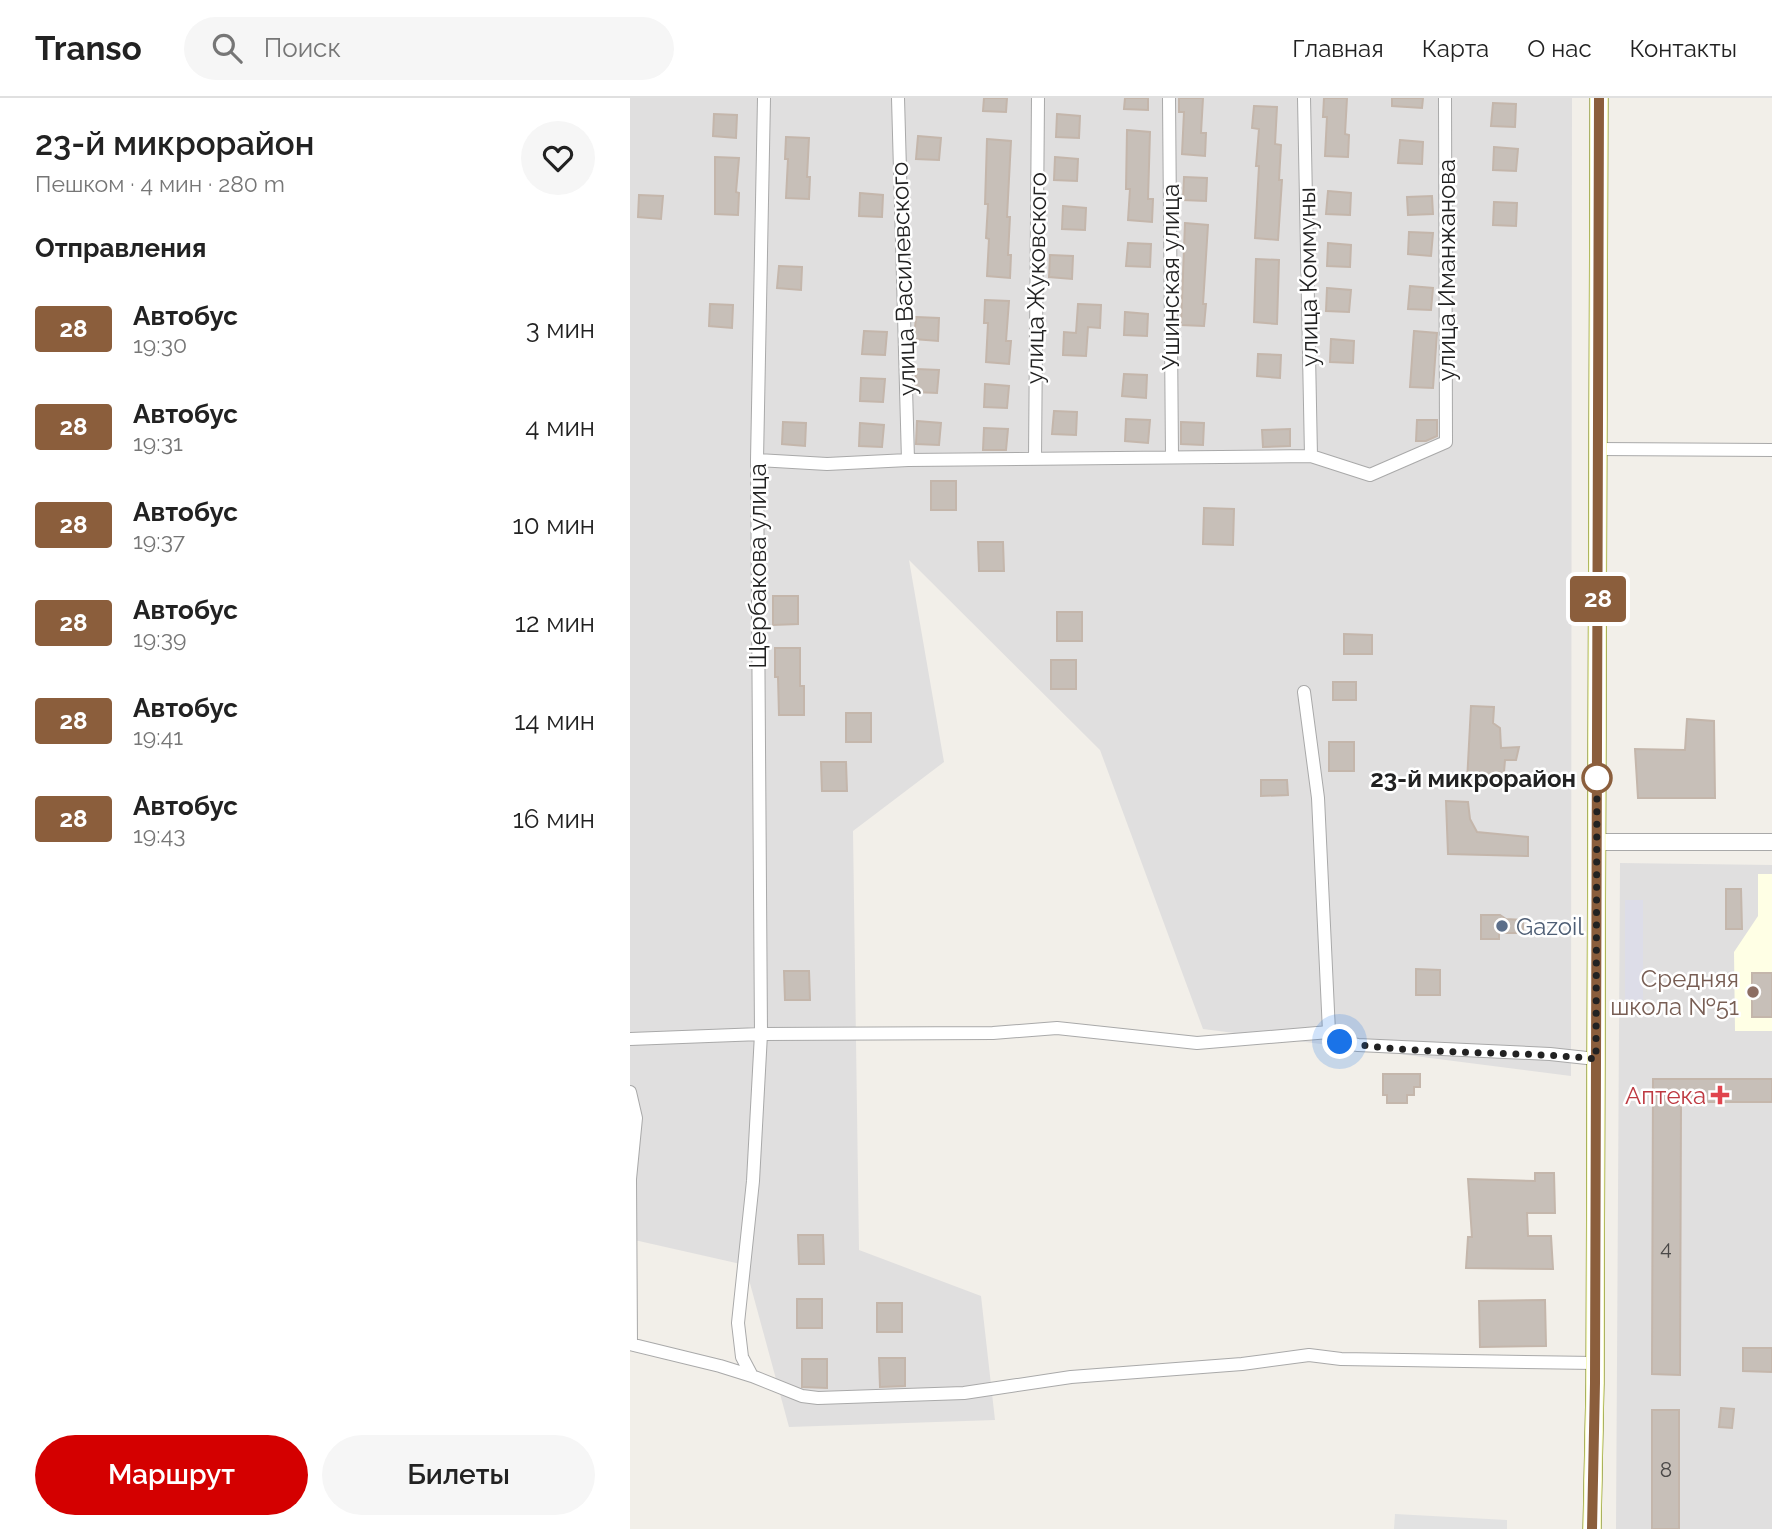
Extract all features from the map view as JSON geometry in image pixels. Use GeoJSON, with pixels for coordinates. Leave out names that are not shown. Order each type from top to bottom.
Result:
{"type":"FeatureCollection","features":[{"type":"Feature","properties":{"kind":"main road"},"geometry":{"type":"LineString","coordinates":[[1592,1529],[1595,1363],[1599,98]]}},
{"type":"Feature","properties":{"kind":"street","name":"Щербакова улица"},"geometry":{"type":"LineString","coordinates":[[752,1376],[742,1357],[738,1323],[753,1181],[761,1034],[757,460],[764,98]]}},
{"type":"Feature","properties":{"kind":"street","name":"улица Василевского"},"geometry":{"type":"LineString","coordinates":[[898,98],[908,460]]}},
{"type":"Feature","properties":{"kind":"street","name":"улица Жуковского"},"geometry":{"type":"LineString","coordinates":[[1035,458],[1038,98]]}},
{"type":"Feature","properties":{"kind":"street","name":"Ушинская улица"},"geometry":{"type":"LineString","coordinates":[[1169,98],[1171,456]]}},
{"type":"Feature","properties":{"kind":"street","name":"улица Коммуны"},"geometry":{"type":"LineString","coordinates":[[1304,98],[1311,456]]}},
{"type":"Feature","properties":{"kind":"street","name":"улица Иманжанова"},"geometry":{"type":"LineString","coordinates":[[1311,456],[1370,475],[1446,442],[1445,98]]}},
{"type":"Feature","properties":{"kind":"street"},"geometry":{"type":"LineString","coordinates":[[1598,449],[1772,450]]}},
{"type":"Feature","properties":{"kind":"street"},"geometry":{"type":"LineString","coordinates":[[757,460],[827,464],[908,460],[1311,456]]}},
{"type":"Feature","properties":{"kind":"street"},"geometry":{"type":"LineString","coordinates":[[1304,692],[1318,798],[1329,1032],[1340,1042],[1358,1045],[1549,1054],[1596,1059]]}},
{"type":"Feature","properties":{"kind":"street"},"geometry":{"type":"LineString","coordinates":[[1597,842],[1772,842]]}},
{"type":"Feature","properties":{"kind":"street"},"geometry":{"type":"LineString","coordinates":[[630,1039],[761,1034],[993,1032],[1057,1028],[1197,1043],[1329,1032]]}},
{"type":"Feature","properties":{"kind":"street"},"geometry":{"type":"LineString","coordinates":[[630,1092],[636,1118],[631,1179],[630,1344],[720,1366],[802,1396],[818,1398],[964,1393],[1071,1377],[1242,1364],[1309,1355],[1341,1359],[1595,1363]]}},
{"type":"Feature","properties":{"kind":"shaded area"},"geometry":{"type":"Polygon","coordinates":[[[630,98],[1572,98],[1571,1076],[1203,1029],[1100,750],[909,560],[944,762],[853,831],[859,1250],[981,1296],[995,1420],[789,1427],[745,1265],[630,1239],[630,98]]]}},
{"type":"Feature","properties":{"kind":"shaded area"},"geometry":{"type":"Polygon","coordinates":[[[1620,863],[1772,865],[1772,1529],[1616,1529],[1620,863]]]}},
{"type":"Feature","properties":{"kind":"shaded area","name":"Средняя школа №51"},"geometry":{"type":"Polygon","coordinates":[[[1758,874],[1772,874],[1772,1031],[1735,1031],[1734,952],[1758,916],[1758,874]]]}},
{"type":"Feature","properties":{"kind":"shaded area"},"geometry":{"type":"Polygon","coordinates":[[[1625,900],[1643,900],[1643,1009],[1625,1008],[1625,900]]]}},
{"type":"Feature","properties":{"kind":"shaded area"},"geometry":{"type":"Polygon","coordinates":[[[1395,1514],[1507,1520],[1507,1529],[1394,1529],[1395,1514]]]}},
{"type":"Feature","properties":{"kind":"building"},"geometry":{"type":"Polygon","coordinates":[[[984,98],[1007,98],[1006,112],[983,111],[984,98]]]}},
{"type":"Feature","properties":{"kind":"building"},"geometry":{"type":"Polygon","coordinates":[[[1125,98],[1148,98],[1148,110],[1124,109],[1125,98]]]}},
{"type":"Feature","properties":{"kind":"building"},"geometry":{"type":"Polygon","coordinates":[[[1179,98],[1203,98],[1201,133],[1206,133],[1205,156],[1182,154],[1184,112],[1179,112],[1179,98]]]}},
{"type":"Feature","properties":{"kind":"building"},"geometry":{"type":"Polygon","coordinates":[[[1324,98],[1347,98],[1345,134],[1349,135],[1348,157],[1325,156],[1327,117],[1323,117],[1324,98]]]}},
{"type":"Feature","properties":{"kind":"building"},"geometry":{"type":"Polygon","coordinates":[[[1392,98],[1423,98],[1422,108],[1392,106],[1392,98]]]}},
{"type":"Feature","properties":{"kind":"building"},"geometry":{"type":"Polygon","coordinates":[[[1493,103],[1516,104],[1515,127],[1491,126],[1493,103]]]}},
{"type":"Feature","properties":{"kind":"building"},"geometry":{"type":"Polygon","coordinates":[[[1254,106],[1277,107],[1275,144],[1281,145],[1279,180],[1282,180],[1278,240],[1255,238],[1259,129],[1252,128],[1254,106]]]}},
{"type":"Feature","properties":{"kind":"building"},"geometry":{"type":"Polygon","coordinates":[[[714,114],[737,115],[736,138],[713,136],[714,114]]]}},
{"type":"Feature","properties":{"kind":"building"},"geometry":{"type":"Polygon","coordinates":[[[1057,114],[1080,116],[1079,138],[1056,137],[1057,114]]]}},
{"type":"Feature","properties":{"kind":"building"},"geometry":{"type":"Polygon","coordinates":[[[1127,130],[1150,132],[1148,199],[1153,199],[1152,222],[1128,220],[1130,189],[1126,189],[1127,130]]]}},
{"type":"Feature","properties":{"kind":"building"},"geometry":{"type":"Polygon","coordinates":[[[918,136],[941,138],[939,160],[916,159],[918,136]]]}},
{"type":"Feature","properties":{"kind":"building"},"geometry":{"type":"Polygon","coordinates":[[[786,137],[809,138],[809,199],[786,198],[786,137]]]}},
{"type":"Feature","properties":{"kind":"building"},"geometry":{"type":"Polygon","coordinates":[[[987,139],[1011,141],[1007,217],[1010,217],[1010,278],[987,276],[987,139]]]}},
{"type":"Feature","properties":{"kind":"building"},"geometry":{"type":"Polygon","coordinates":[[[1400,140],[1423,142],[1422,164],[1398,163],[1400,140]]]}},
{"type":"Feature","properties":{"kind":"building"},"geometry":{"type":"Polygon","coordinates":[[[1494,147],[1518,149],[1516,171],[1493,170],[1494,147]]]}},
{"type":"Feature","properties":{"kind":"building"},"geometry":{"type":"Polygon","coordinates":[[[715,157],[739,158],[736,192],[739,193],[738,215],[715,214],[715,157]]]}},
{"type":"Feature","properties":{"kind":"building"},"geometry":{"type":"Polygon","coordinates":[[[1055,157],[1078,159],[1077,181],[1054,180],[1055,157]]]}},
{"type":"Feature","properties":{"kind":"building"},"geometry":{"type":"Polygon","coordinates":[[[1184,177],[1207,178],[1206,201],[1183,200],[1184,177]]]}},
{"type":"Feature","properties":{"kind":"building"},"geometry":{"type":"Polygon","coordinates":[[[1328,191],[1351,193],[1350,215],[1326,214],[1328,191]]]}},
{"type":"Feature","properties":{"kind":"building"},"geometry":{"type":"Polygon","coordinates":[[[860,193],[883,195],[882,217],[859,216],[860,193]]]}},
{"type":"Feature","properties":{"kind":"building"},"geometry":{"type":"Polygon","coordinates":[[[639,195],[663,196],[661,219],[638,217],[639,195]]]}},
{"type":"Feature","properties":{"kind":"building"},"geometry":{"type":"Polygon","coordinates":[[[1432,196],[1433,214],[1408,215],[1407,197],[1432,196]]]}},
{"type":"Feature","properties":{"kind":"building"},"geometry":{"type":"Polygon","coordinates":[[[1494,202],[1517,203],[1516,226],[1493,225],[1494,202]]]}},
{"type":"Feature","properties":{"kind":"building"},"geometry":{"type":"Polygon","coordinates":[[[1063,206],[1086,208],[1085,230],[1062,229],[1063,206]]]}},
{"type":"Feature","properties":{"kind":"building"},"geometry":{"type":"Polygon","coordinates":[[[1185,223],[1208,225],[1204,326],[1181,325],[1185,223]]]}},
{"type":"Feature","properties":{"kind":"building"},"geometry":{"type":"Polygon","coordinates":[[[1409,232],[1433,233],[1431,256],[1408,254],[1409,232]]]}},
{"type":"Feature","properties":{"kind":"building"},"geometry":{"type":"Polygon","coordinates":[[[1128,243],[1151,244],[1150,267],[1126,266],[1128,243]]]}},
{"type":"Feature","properties":{"kind":"building"},"geometry":{"type":"Polygon","coordinates":[[[1328,243],[1351,245],[1350,267],[1327,266],[1328,243]]]}},
{"type":"Feature","properties":{"kind":"building"},"geometry":{"type":"Polygon","coordinates":[[[1050,255],[1073,256],[1072,279],[1049,277],[1050,255]]]}},
{"type":"Feature","properties":{"kind":"building"},"geometry":{"type":"Polygon","coordinates":[[[1256,259],[1279,260],[1277,324],[1254,322],[1256,259]]]}},
{"type":"Feature","properties":{"kind":"building"},"geometry":{"type":"Polygon","coordinates":[[[779,266],[802,267],[801,290],[777,288],[779,266]]]}},
{"type":"Feature","properties":{"kind":"building"},"geometry":{"type":"Polygon","coordinates":[[[1410,286],[1433,288],[1431,310],[1408,309],[1410,286]]]}},
{"type":"Feature","properties":{"kind":"building"},"geometry":{"type":"Polygon","coordinates":[[[1327,288],[1351,290],[1349,312],[1326,311],[1327,288]]]}},
{"type":"Feature","properties":{"kind":"building"},"geometry":{"type":"Polygon","coordinates":[[[985,300],[1009,301],[1006,341],[1011,341],[1009,364],[986,362],[988,323],[984,323],[985,300]]]}},
{"type":"Feature","properties":{"kind":"building"},"geometry":{"type":"Polygon","coordinates":[[[710,304],[733,305],[732,328],[709,326],[710,304]]]}},
{"type":"Feature","properties":{"kind":"building"},"geometry":{"type":"Polygon","coordinates":[[[1078,304],[1101,305],[1100,328],[1088,327],[1086,356],[1063,355],[1064,332],[1076,333],[1078,304]]]}},
{"type":"Feature","properties":{"kind":"building"},"geometry":{"type":"Polygon","coordinates":[[[1125,312],[1148,314],[1147,336],[1124,335],[1125,312]]]}},
{"type":"Feature","properties":{"kind":"building"},"geometry":{"type":"Polygon","coordinates":[[[916,317],[939,318],[938,341],[914,339],[916,317]]]}},
{"type":"Feature","properties":{"kind":"building"},"geometry":{"type":"Polygon","coordinates":[[[864,331],[887,332],[885,355],[862,354],[864,331]]]}},
{"type":"Feature","properties":{"kind":"building"},"geometry":{"type":"Polygon","coordinates":[[[1414,331],[1437,333],[1433,388],[1410,387],[1414,331]]]}},
{"type":"Feature","properties":{"kind":"building"},"geometry":{"type":"Polygon","coordinates":[[[1331,339],[1354,341],[1353,363],[1330,362],[1331,339]]]}},
{"type":"Feature","properties":{"kind":"building"},"geometry":{"type":"Polygon","coordinates":[[[1258,354],[1281,355],[1280,378],[1257,376],[1258,354]]]}},
{"type":"Feature","properties":{"kind":"building"},"geometry":{"type":"Polygon","coordinates":[[[916,369],[939,370],[937,393],[915,392],[916,369]]]}},
{"type":"Feature","properties":{"kind":"building"},"geometry":{"type":"Polygon","coordinates":[[[1124,374],[1147,375],[1146,398],[1122,396],[1124,374]]]}},
{"type":"Feature","properties":{"kind":"building"},"geometry":{"type":"Polygon","coordinates":[[[861,378],[885,379],[883,402],[860,401],[861,378]]]}},
{"type":"Feature","properties":{"kind":"building"},"geometry":{"type":"Polygon","coordinates":[[[985,384],[1009,386],[1007,408],[984,407],[985,384]]]}},
{"type":"Feature","properties":{"kind":"building"},"geometry":{"type":"Polygon","coordinates":[[[1054,411],[1077,412],[1076,435],[1052,434],[1054,411]]]}},
{"type":"Feature","properties":{"kind":"building"},"geometry":{"type":"Polygon","coordinates":[[[1126,419],[1150,420],[1148,443],[1125,441],[1126,419]]]}},
{"type":"Feature","properties":{"kind":"building"},"geometry":{"type":"Polygon","coordinates":[[[1417,420],[1437,420],[1437,436],[1426,441],[1416,441],[1417,420]]]}},
{"type":"Feature","properties":{"kind":"building"},"geometry":{"type":"Polygon","coordinates":[[[917,421],[941,423],[939,445],[916,444],[917,421]]]}},
{"type":"Feature","properties":{"kind":"building"},"geometry":{"type":"Polygon","coordinates":[[[783,422],[806,423],[805,446],[782,444],[783,422]]]}},
{"type":"Feature","properties":{"kind":"building"},"geometry":{"type":"Polygon","coordinates":[[[1181,422],[1204,423],[1203,445],[1181,444],[1181,422]]]}},
{"type":"Feature","properties":{"kind":"building"},"geometry":{"type":"Polygon","coordinates":[[[860,423],[884,425],[882,447],[859,446],[860,423]]]}},
{"type":"Feature","properties":{"kind":"building"},"geometry":{"type":"Polygon","coordinates":[[[984,428],[1008,429],[1006,450],[983,450],[984,428]]]}},
{"type":"Feature","properties":{"kind":"building"},"geometry":{"type":"Polygon","coordinates":[[[1290,429],[1290,446],[1263,447],[1262,430],[1290,429]]]}},
{"type":"Feature","properties":{"kind":"building"},"geometry":{"type":"Polygon","coordinates":[[[931,481],[956,481],[956,510],[931,510],[931,481]]]}},
{"type":"Feature","properties":{"kind":"building"},"geometry":{"type":"Polygon","coordinates":[[[1204,508],[1234,509],[1233,545],[1203,544],[1204,508]]]}},
{"type":"Feature","properties":{"kind":"building"},"geometry":{"type":"Polygon","coordinates":[[[978,542],[1003,542],[1004,571],[979,571],[978,542]]]}},
{"type":"Feature","properties":{"kind":"building"},"geometry":{"type":"Polygon","coordinates":[[[773,596],[798,596],[798,624],[773,625],[773,596]]]}},
{"type":"Feature","properties":{"kind":"building"},"geometry":{"type":"Polygon","coordinates":[[[1057,612],[1082,612],[1082,641],[1057,641],[1057,612]]]}},
{"type":"Feature","properties":{"kind":"building"},"geometry":{"type":"Polygon","coordinates":[[[1344,634],[1372,635],[1372,654],[1344,654],[1344,634]]]}},
{"type":"Feature","properties":{"kind":"building"},"geometry":{"type":"Polygon","coordinates":[[[775,648],[800,648],[800,686],[804,686],[804,715],[779,715],[775,648]]]}},
{"type":"Feature","properties":{"kind":"building"},"geometry":{"type":"Polygon","coordinates":[[[1051,660],[1076,660],[1076,689],[1051,689],[1051,660]]]}},
{"type":"Feature","properties":{"kind":"building"},"geometry":{"type":"Polygon","coordinates":[[[1333,682],[1356,682],[1356,700],[1333,700],[1333,682]]]}},
{"type":"Feature","properties":{"kind":"building"},"geometry":{"type":"Polygon","coordinates":[[[1471,706],[1494,707],[1493,723],[1500,728],[1501,748],[1519,747],[1516,760],[1505,760],[1503,784],[1467,782],[1471,706]]]}},
{"type":"Feature","properties":{"kind":"building"},"geometry":{"type":"Polygon","coordinates":[[[846,713],[871,713],[871,742],[846,742],[846,713]]]}},
{"type":"Feature","properties":{"kind":"building"},"geometry":{"type":"Polygon","coordinates":[[[1687,719],[1714,721],[1715,798],[1638,798],[1635,749],[1685,750],[1687,719]]]}},
{"type":"Feature","properties":{"kind":"building"},"geometry":{"type":"Polygon","coordinates":[[[1329,742],[1354,742],[1354,771],[1329,771],[1329,742]]]}},
{"type":"Feature","properties":{"kind":"building"},"geometry":{"type":"Polygon","coordinates":[[[821,762],[846,762],[847,791],[822,791],[821,762]]]}},
{"type":"Feature","properties":{"kind":"building"},"geometry":{"type":"Polygon","coordinates":[[[1261,780],[1287,780],[1288,795],[1261,796],[1261,780]]]}},
{"type":"Feature","properties":{"kind":"building"},"geometry":{"type":"Polygon","coordinates":[[[1446,801],[1468,802],[1470,819],[1477,832],[1528,837],[1528,856],[1448,854],[1446,801]]]}},
{"type":"Feature","properties":{"kind":"building"},"geometry":{"type":"Polygon","coordinates":[[[1726,889],[1741,889],[1742,929],[1726,929],[1726,889]]]}},
{"type":"Feature","properties":{"kind":"building","name":"Gazoil"},"geometry":{"type":"Polygon","coordinates":[[[1481,915],[1500,915],[1506,919],[1523,920],[1523,933],[1499,933],[1499,939],[1481,939],[1481,915]]]}},
{"type":"Feature","properties":{"kind":"building"},"geometry":{"type":"Polygon","coordinates":[[[1416,969],[1440,970],[1440,995],[1416,995],[1416,969]]]}},
{"type":"Feature","properties":{"kind":"building"},"geometry":{"type":"Polygon","coordinates":[[[784,971],[809,971],[810,1000],[785,1000],[784,971]]]}},
{"type":"Feature","properties":{"kind":"building"},"geometry":{"type":"Polygon","coordinates":[[[1752,973],[1772,973],[1772,1017],[1752,1017],[1752,973]]]}},
{"type":"Feature","properties":{"kind":"building"},"geometry":{"type":"Polygon","coordinates":[[[1383,1074],[1420,1074],[1420,1087],[1414,1087],[1414,1095],[1407,1095],[1407,1103],[1387,1103],[1387,1095],[1383,1095],[1383,1074]]]}},
{"type":"Feature","properties":{"kind":"building"},"geometry":{"type":"Polygon","coordinates":[[[1653,1079],[1772,1079],[1772,1102],[1681,1102],[1680,1375],[1652,1374],[1653,1079]]]}},
{"type":"Feature","properties":{"kind":"building"},"geometry":{"type":"Polygon","coordinates":[[[1535,1173],[1554,1173],[1555,1213],[1527,1213],[1528,1236],[1551,1236],[1553,1269],[1466,1268],[1468,1237],[1472,1237],[1468,1179],[1535,1181],[1535,1173]]]}},
{"type":"Feature","properties":{"kind":"building"},"geometry":{"type":"Polygon","coordinates":[[[798,1235],[823,1235],[824,1264],[799,1264],[798,1235]]]}},
{"type":"Feature","properties":{"kind":"building"},"geometry":{"type":"Polygon","coordinates":[[[797,1299],[822,1299],[822,1328],[797,1328],[797,1299]]]}},
{"type":"Feature","properties":{"kind":"building"},"geometry":{"type":"Polygon","coordinates":[[[1545,1300],[1546,1346],[1480,1347],[1479,1301],[1545,1300]]]}},
{"type":"Feature","properties":{"kind":"building"},"geometry":{"type":"Polygon","coordinates":[[[877,1303],[902,1303],[902,1332],[877,1332],[877,1303]]]}},
{"type":"Feature","properties":{"kind":"building"},"geometry":{"type":"Polygon","coordinates":[[[1743,1348],[1772,1348],[1772,1372],[1743,1371],[1743,1348]]]}},
{"type":"Feature","properties":{"kind":"building"},"geometry":{"type":"Polygon","coordinates":[[[879,1358],[905,1358],[905,1386],[880,1387],[879,1358]]]}},
{"type":"Feature","properties":{"kind":"building"},"geometry":{"type":"Polygon","coordinates":[[[802,1359],[827,1359],[827,1388],[802,1387],[802,1359]]]}},
{"type":"Feature","properties":{"kind":"building"},"geometry":{"type":"Polygon","coordinates":[[[1721,1408],[1734,1409],[1732,1428],[1719,1427],[1721,1408]]]}},
{"type":"Feature","properties":{"kind":"building"},"geometry":{"type":"Polygon","coordinates":[[[1652,1410],[1679,1410],[1679,1529],[1652,1529],[1652,1410]]]}},
{"type":"Feature","properties":{"kind":"bus line","name":"28"},"geometry":{"type":"LineString","coordinates":[[1592,1529],[1597,994],[1599,98]]}},
{"type":"Feature","properties":{"kind":"place","name":"23-й микрорайон"},"geometry":{"type":"Point","coordinates":[1597,778]}},
{"type":"Feature","properties":{"kind":"place","name":"Gazoil"},"geometry":{"type":"Point","coordinates":[1502,926]}},
{"type":"Feature","properties":{"kind":"place","name":"Средняя школа №51"},"geometry":{"type":"Point","coordinates":[1753,992]}},
{"type":"Feature","properties":{"kind":"place","name":"Аптека"},"geometry":{"type":"Point","coordinates":[1720,1095]}},
{"type":"Feature","properties":{"kind":"route"},"geometry":{"type":"LineString","coordinates":[[1340,1042],[1596,1059],[1597,778]]}}]}
